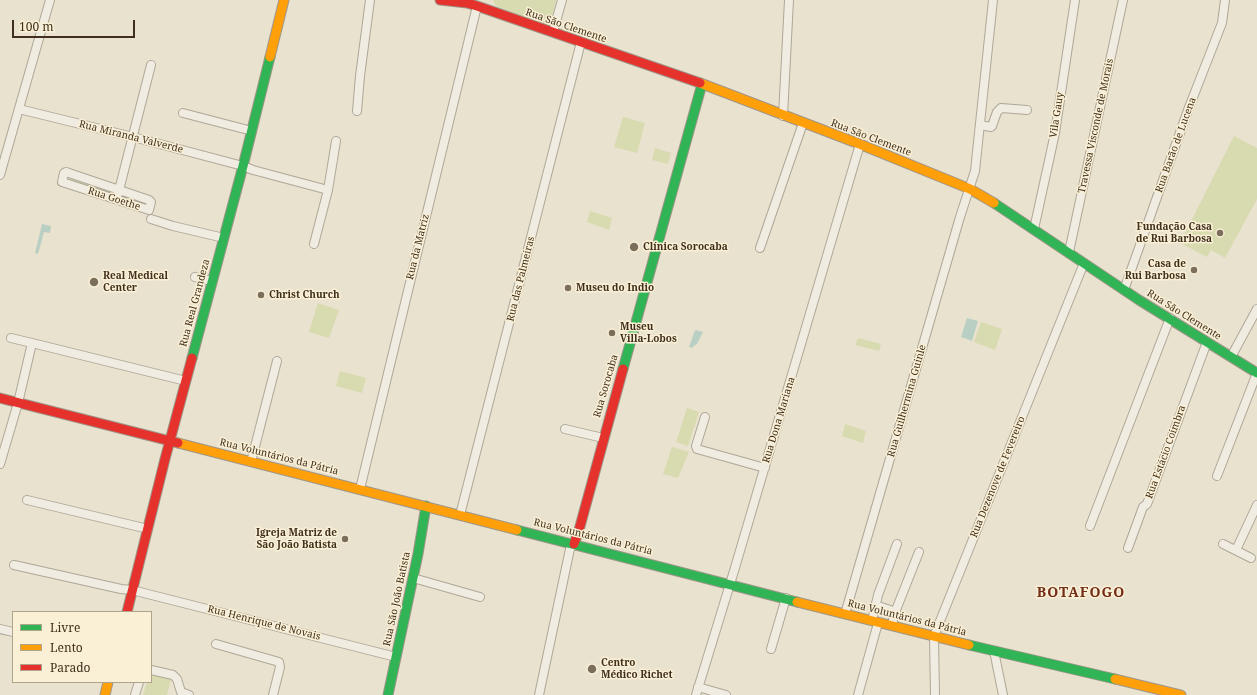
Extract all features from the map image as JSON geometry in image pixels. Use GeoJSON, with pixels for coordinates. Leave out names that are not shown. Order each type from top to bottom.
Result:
{"type":"FeatureCollection","features":[{"type":"Feature","properties":{"kind":"main road","name":"Rua Real Grandeza"},"geometry":{"type":"LineString","coordinates":[[127,611],[170,441],[252,131],[284,0]]}},
{"type":"Feature","properties":{"kind":"main road","name":"Rua São Clemente"},"geometry":{"type":"LineString","coordinates":[[440,0],[483,5],[511,19],[553,32],[702,84],[860,144],[970,189],[1034,229],[1139,300],[1257,373]]}},
{"type":"Feature","properties":{"kind":"main road","name":"Rua Sorocaba"},"geometry":{"type":"LineString","coordinates":[[574,544],[702,84]]}},
{"type":"Feature","properties":{"kind":"main road","name":"Rua Voluntários da Pátria"},"geometry":{"type":"LineString","coordinates":[[0,398],[875,622],[1181,695]]}},
{"type":"Feature","properties":{"kind":"main road","name":"Rua São João Batista"},"geometry":{"type":"LineString","coordinates":[[388,695],[418,554],[426,506]]}},
{"type":"Feature","properties":{"kind":"main road"},"geometry":{"type":"LineString","coordinates":[[105,695],[108,683]]}},
{"type":"Feature","properties":{"kind":"street"},"geometry":{"type":"LineString","coordinates":[[0,175],[50,0]]}},
{"type":"Feature","properties":{"kind":"street"},"geometry":{"type":"LineString","coordinates":[[357,111],[370,0]]}},
{"type":"Feature","properties":{"kind":"street"},"geometry":{"type":"LineString","coordinates":[[553,32],[562,0]]}},
{"type":"Feature","properties":{"kind":"street"},"geometry":{"type":"LineString","coordinates":[[784,116],[789,0]]}},
{"type":"Feature","properties":{"kind":"street","name":"Rua Guilhermina Guinle"},"geometry":{"type":"LineString","coordinates":[[845,614],[975,171],[993,0]]}},
{"type":"Feature","properties":{"kind":"street","name":"Vila Gauy"},"geometry":{"type":"LineString","coordinates":[[1034,229],[1055,133],[1075,0]]}},
{"type":"Feature","properties":{"kind":"street","name":"Travessa Visconde de Morais"},"geometry":{"type":"LineString","coordinates":[[1068,252],[1123,0]]}},
{"type":"Feature","properties":{"kind":"street","name":"Rua Barão de Lucena"},"geometry":{"type":"LineString","coordinates":[[1124,290],[1188,110],[1222,23],[1225,0]]}},
{"type":"Feature","properties":{"kind":"street","name":"Rua da Matriz"},"geometry":{"type":"LineString","coordinates":[[360,489],[483,5]]}},
{"type":"Feature","properties":{"kind":"street","name":"Rua das Palmeiras"},"geometry":{"type":"LineString","coordinates":[[460,515],[581,42]]}},
{"type":"Feature","properties":{"kind":"street"},"geometry":{"type":"LineString","coordinates":[[116,200],[151,65]]}},
{"type":"Feature","properties":{"kind":"street"},"geometry":{"type":"LineString","coordinates":[[980,125],[991,127],[997,112],[1001,108],[1027,110]]}},
{"type":"Feature","properties":{"kind":"street","name":"Rua Miranda Valverde"},"geometry":{"type":"LineString","coordinates":[[19,109],[133,137],[328,190]]}},
{"type":"Feature","properties":{"kind":"street"},"geometry":{"type":"LineString","coordinates":[[183,113],[252,131]]}},
{"type":"Feature","properties":{"kind":"street"},"geometry":{"type":"LineString","coordinates":[[760,248],[803,123]]}},
{"type":"Feature","properties":{"kind":"street"},"geometry":{"type":"LineString","coordinates":[[314,244],[328,190],[336,141]]}},
{"type":"Feature","properties":{"kind":"street","name":"Rua Dona Mariana"},"geometry":{"type":"LineString","coordinates":[[697,691],[765,468],[860,144]]}},
{"type":"Feature","properties":{"kind":"street","name":"Rua Goethe"},"geometry":{"type":"LineString","coordinates":[[66,172],[119,190],[149,200],[151,202],[148,210],[62,182],[64,173],[66,172]]}},
{"type":"Feature","properties":{"kind":"street"},"geometry":{"type":"LineString","coordinates":[[151,218],[173,226],[224,238]]}},
{"type":"Feature","properties":{"kind":"street","name":"Rua Dezenove de Fevereiro"},"geometry":{"type":"LineString","coordinates":[[935,695],[934,636],[1084,263]]}},
{"type":"Feature","properties":{"kind":"street"},"geometry":{"type":"LineString","coordinates":[[195,277],[212,281]]}},
{"type":"Feature","properties":{"kind":"street"},"geometry":{"type":"LineString","coordinates":[[1231,357],[1257,309]]}},
{"type":"Feature","properties":{"kind":"street"},"geometry":{"type":"LineString","coordinates":[[1090,526],[1170,318]]}},
{"type":"Feature","properties":{"kind":"street"},"geometry":{"type":"LineString","coordinates":[[11,338],[186,381]]}},
{"type":"Feature","properties":{"kind":"street","name":"Rua Estácio Coimbra"},"geometry":{"type":"LineString","coordinates":[[1128,548],[1207,342]]}},
{"type":"Feature","properties":{"kind":"street"},"geometry":{"type":"LineString","coordinates":[[0,464],[18,403],[32,343]]}},
{"type":"Feature","properties":{"kind":"street"},"geometry":{"type":"LineString","coordinates":[[251,462],[277,361]]}},
{"type":"Feature","properties":{"kind":"street"},"geometry":{"type":"LineString","coordinates":[[1217,476],[1257,373]]}},
{"type":"Feature","properties":{"kind":"street"},"geometry":{"type":"LineString","coordinates":[[706,417],[696,446],[697,449],[765,468]]}},
{"type":"Feature","properties":{"kind":"street"},"geometry":{"type":"LineString","coordinates":[[565,429],[603,438]]}},
{"type":"Feature","properties":{"kind":"street"},"geometry":{"type":"LineString","coordinates":[[27,500],[148,529]]}},
{"type":"Feature","properties":{"kind":"street"},"geometry":{"type":"LineString","coordinates":[[1236,550],[1257,506]]}},
{"type":"Feature","properties":{"kind":"street","name":"Rua Sorocaba"},"geometry":{"type":"LineString","coordinates":[[539,695],[570,549],[574,544]]}},
{"type":"Feature","properties":{"kind":"street"},"geometry":{"type":"LineString","coordinates":[[858,695],[875,622],[875,605],[897,544]]}},
{"type":"Feature","properties":{"kind":"street"},"geometry":{"type":"LineString","coordinates":[[1223,544],[1251,558]]}},
{"type":"Feature","properties":{"kind":"street"},"geometry":{"type":"LineString","coordinates":[[892,626],[919,552]]}},
{"type":"Feature","properties":{"kind":"street","name":"Rua Henrique de Novais"},"geometry":{"type":"LineString","coordinates":[[14,565],[121,589],[132,590],[396,656]]}},
{"type":"Feature","properties":{"kind":"street"},"geometry":{"type":"LineString","coordinates":[[413,578],[480,597]]}},
{"type":"Feature","properties":{"kind":"street"},"geometry":{"type":"LineString","coordinates":[[771,649],[786,598]]}},
{"type":"Feature","properties":{"kind":"street"},"geometry":{"type":"LineString","coordinates":[[875,605],[896,612]]}},
{"type":"Feature","properties":{"kind":"street"},"geometry":{"type":"LineString","coordinates":[[0,629],[12,632]]}},
{"type":"Feature","properties":{"kind":"street"},"geometry":{"type":"LineString","coordinates":[[216,644],[279,662],[280,667],[273,695]]}},
{"type":"Feature","properties":{"kind":"street"},"geometry":{"type":"LineString","coordinates":[[994,651],[1003,695]]}},
{"type":"Feature","properties":{"kind":"street"},"geometry":{"type":"LineString","coordinates":[[152,670],[173,675],[177,679],[181,692],[189,695]]}},
{"type":"Feature","properties":{"kind":"street"},"geometry":{"type":"LineString","coordinates":[[135,695],[139,683]]}},
{"type":"Feature","properties":{"kind":"street"},"geometry":{"type":"LineString","coordinates":[[697,691],[726,695]]}},
{"type":"Feature","properties":{"kind":"green space"},"geometry":{"type":"Polygon","coordinates":[[[493,0],[556,0],[551,20],[544,23],[502,9],[496,6],[493,0]]]}},
{"type":"Feature","properties":{"kind":"green space"},"geometry":{"type":"Polygon","coordinates":[[[623,117],[645,123],[637,153],[614,147],[623,117]]]}},
{"type":"Feature","properties":{"kind":"green space"},"geometry":{"type":"Polygon","coordinates":[[[1234,136],[1257,148],[1257,199],[1225,258],[1211,250],[1207,257],[1180,243],[1234,136]]]}},
{"type":"Feature","properties":{"kind":"green space"},"geometry":{"type":"Polygon","coordinates":[[[655,148],[671,153],[668,164],[652,160],[655,148]]]}},
{"type":"Feature","properties":{"kind":"green space"},"geometry":{"type":"Polygon","coordinates":[[[73,177],[139,200],[141,205],[67,180],[73,177]]]}},
{"type":"Feature","properties":{"kind":"green space"},"geometry":{"type":"Polygon","coordinates":[[[590,211],[612,218],[609,230],[587,222],[590,211]]]}},
{"type":"Feature","properties":{"kind":"green space"},"geometry":{"type":"Polygon","coordinates":[[[318,303],[339,310],[329,338],[309,332],[318,303]]]}},
{"type":"Feature","properties":{"kind":"green space"},"geometry":{"type":"Polygon","coordinates":[[[981,322],[1002,329],[995,350],[974,342],[981,322]]]}},
{"type":"Feature","properties":{"kind":"green space"},"geometry":{"type":"Polygon","coordinates":[[[858,338],[881,344],[879,351],[855,345],[858,338]]]}},
{"type":"Feature","properties":{"kind":"green space"},"geometry":{"type":"Polygon","coordinates":[[[340,371],[366,378],[362,393],[336,386],[340,371]]]}},
{"type":"Feature","properties":{"kind":"green space"},"geometry":{"type":"Polygon","coordinates":[[[687,408],[699,412],[688,446],[676,442],[687,408]]]}},
{"type":"Feature","properties":{"kind":"green space"},"geometry":{"type":"Polygon","coordinates":[[[845,424],[866,431],[863,443],[842,436],[845,424]]]}},
{"type":"Feature","properties":{"kind":"green space"},"geometry":{"type":"Polygon","coordinates":[[[672,447],[689,452],[678,478],[663,474],[672,447]]]}},
{"type":"Feature","properties":{"kind":"green space"},"geometry":{"type":"Polygon","coordinates":[[[152,675],[171,679],[167,695],[143,695],[147,683],[152,683],[152,675]]]}},
{"type":"Feature","properties":{"kind":"shaded area"},"geometry":{"type":"Polygon","coordinates":[[[42,224],[51,226],[50,233],[44,232],[38,254],[35,253],[42,224]]]}},
{"type":"Feature","properties":{"kind":"shaded area"},"geometry":{"type":"Polygon","coordinates":[[[967,318],[978,321],[972,341],[961,337],[967,318]]]}},
{"type":"Feature","properties":{"kind":"shaded area"},"geometry":{"type":"Polygon","coordinates":[[[695,330],[703,332],[697,344],[692,348],[689,347],[695,330]]]}},
{"type":"Feature","properties":{"kind":"traffic: fast"},"geometry":{"type":"LineString","coordinates":[[192,358],[243,166],[270,57]]}},
{"type":"Feature","properties":{"kind":"traffic: fast"},"geometry":{"type":"LineString","coordinates":[[623,369],[702,84]]}},
{"type":"Feature","properties":{"kind":"traffic: fast"},"geometry":{"type":"LineString","coordinates":[[994,203],[1139,300],[1257,373]]}},
{"type":"Feature","properties":{"kind":"traffic: fast"},"geometry":{"type":"LineString","coordinates":[[388,695],[418,554],[426,506]]}},
{"type":"Feature","properties":{"kind":"traffic: fast"},"geometry":{"type":"LineString","coordinates":[[517,530],[797,602]]}},
{"type":"Feature","properties":{"kind":"traffic: fast"},"geometry":{"type":"LineString","coordinates":[[969,645],[1115,679]]}},
{"type":"Feature","properties":{"kind":"traffic: slow"},"geometry":{"type":"LineString","coordinates":[[270,57],[284,0]]}},
{"type":"Feature","properties":{"kind":"traffic: slow"},"geometry":{"type":"LineString","coordinates":[[700,83],[857,143],[970,189],[994,203]]}},
{"type":"Feature","properties":{"kind":"traffic: slow"},"geometry":{"type":"LineString","coordinates":[[178,443],[517,530]]}},
{"type":"Feature","properties":{"kind":"traffic: slow"},"geometry":{"type":"LineString","coordinates":[[797,602],[969,645]]}},
{"type":"Feature","properties":{"kind":"traffic: slow"},"geometry":{"type":"LineString","coordinates":[[1115,679],[1181,695]]}},
{"type":"Feature","properties":{"kind":"traffic: slow"},"geometry":{"type":"LineString","coordinates":[[105,695],[108,683]]}},
{"type":"Feature","properties":{"kind":"traffic: jam"},"geometry":{"type":"LineString","coordinates":[[440,0],[467,3],[477,6],[700,83]]}},
{"type":"Feature","properties":{"kind":"traffic: jam"},"geometry":{"type":"LineString","coordinates":[[127,611],[192,358]]}},
{"type":"Feature","properties":{"kind":"traffic: jam"},"geometry":{"type":"LineString","coordinates":[[574,544],[623,369]]}},
{"type":"Feature","properties":{"kind":"traffic: jam"},"geometry":{"type":"LineString","coordinates":[[0,398],[178,443]]}},
{"type":"Feature","properties":{"kind":"place","name":"Fundação Casa de Rui Barbosa"},"geometry":{"type":"Point","coordinates":[1220,233]}},
{"type":"Feature","properties":{"kind":"place","name":"Clínica Sorocaba"},"geometry":{"type":"Point","coordinates":[634,247]}},
{"type":"Feature","properties":{"kind":"place","name":"Casa de Rui Barbosa"},"geometry":{"type":"Point","coordinates":[1194,270]}},
{"type":"Feature","properties":{"kind":"place","name":"Real Medical Center"},"geometry":{"type":"Point","coordinates":[94,282]}},
{"type":"Feature","properties":{"kind":"place","name":"Museu do Indio"},"geometry":{"type":"Point","coordinates":[568,288]}},
{"type":"Feature","properties":{"kind":"place","name":"Christ Church"},"geometry":{"type":"Point","coordinates":[261,295]}},
{"type":"Feature","properties":{"kind":"place","name":"Museu Villa-Lobos"},"geometry":{"type":"Point","coordinates":[612,333]}},
{"type":"Feature","properties":{"kind":"place","name":"Igreja Matriz de São João Batista"},"geometry":{"type":"Point","coordinates":[345,539]}},
{"type":"Feature","properties":{"kind":"place","name":"Centro Médico Richet"},"geometry":{"type":"Point","coordinates":[592,669]}},
{"type":"Feature","properties":{"kind":"district","name":"BOTAFOGO"},"geometry":{"type":"Point","coordinates":[1081,593]}}]}
